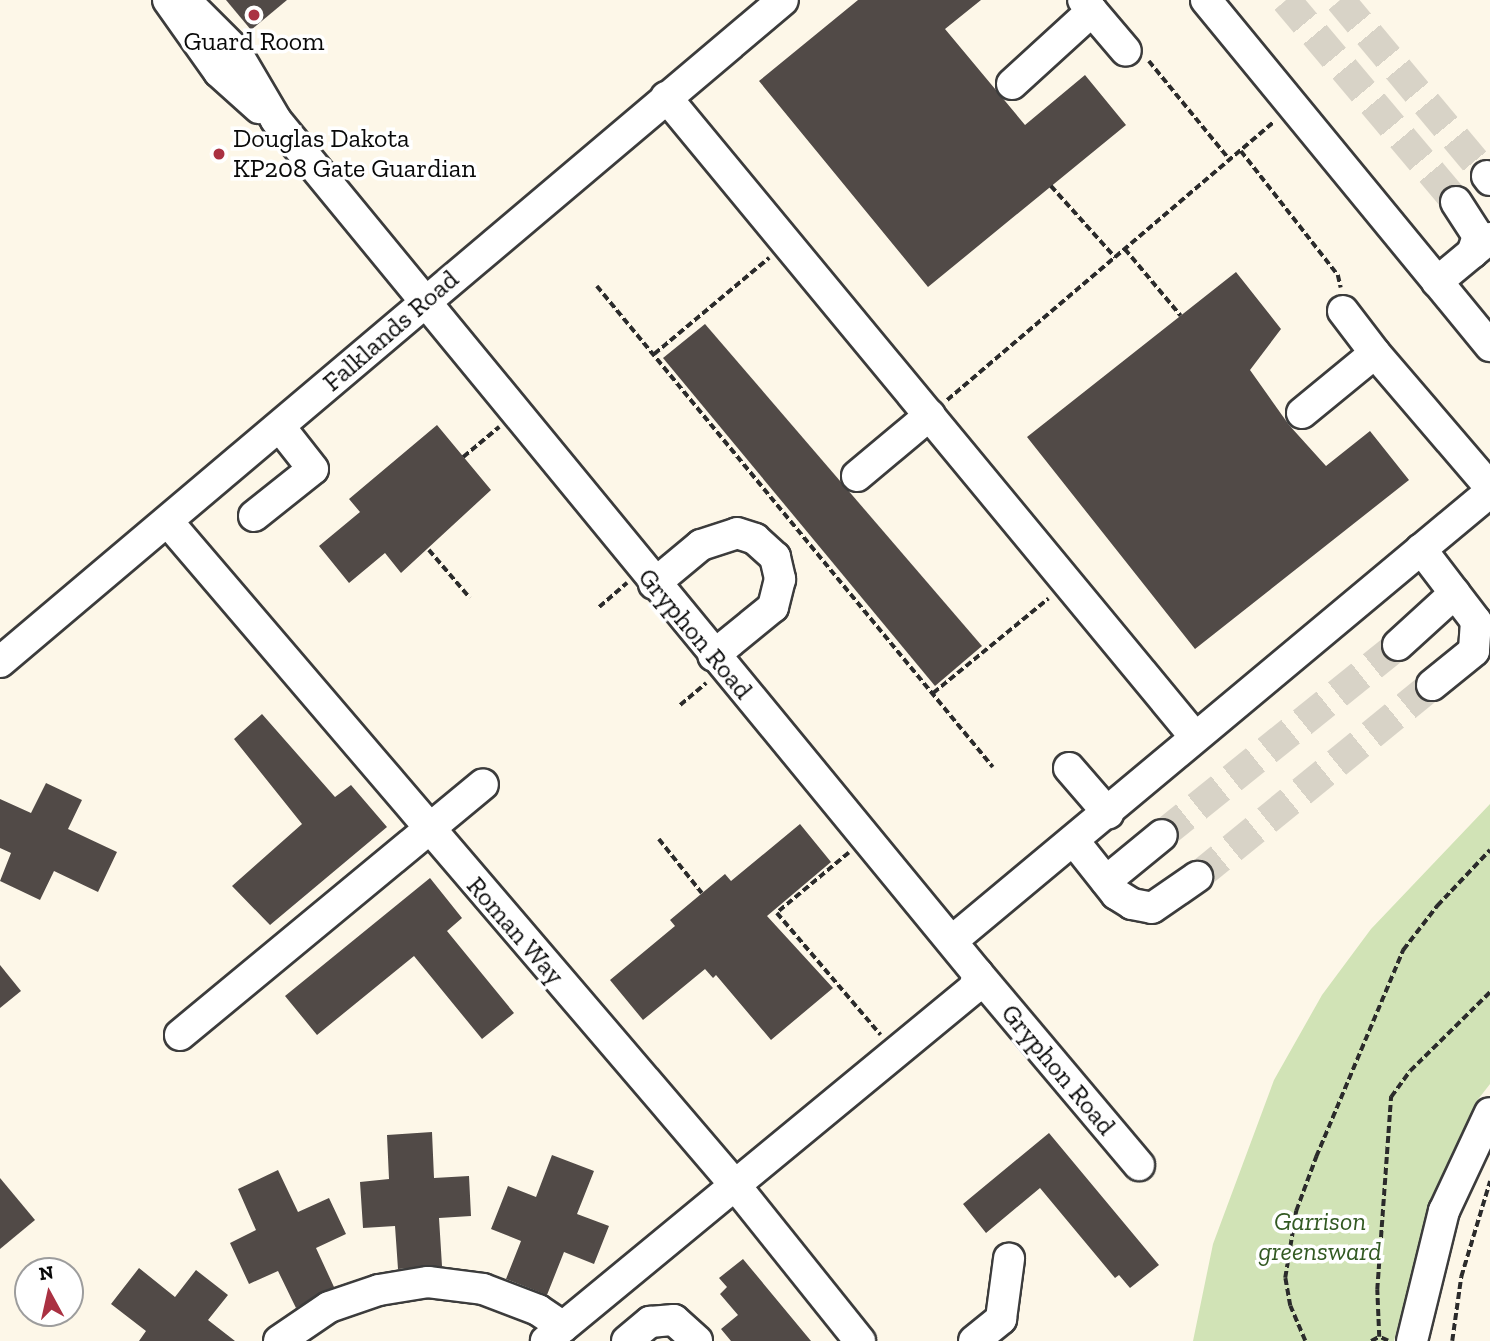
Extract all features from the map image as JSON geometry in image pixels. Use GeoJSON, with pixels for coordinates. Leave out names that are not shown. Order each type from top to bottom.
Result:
{"type":"FeatureCollection","features":[{"type":"Feature","properties":{"kind":"street"},"geometry":{"type":"LineString","coordinates":[[169,0],[219,72],[276,120]]}},
{"type":"Feature","properties":{"kind":"street"},"geometry":{"type":"LineString","coordinates":[[185,0],[235,50],[276,120]]}},
{"type":"Feature","properties":{"kind":"street","name":"Falklands Road"},"geometry":{"type":"LineString","coordinates":[[0,662],[169,523],[380,339],[783,0]]}},
{"type":"Feature","properties":{"kind":"street"},"geometry":{"type":"LineString","coordinates":[[1206,0],[1490,346]]}},
{"type":"Feature","properties":{"kind":"street"},"geometry":{"type":"LineString","coordinates":[[1012,84],[1087,5],[1126,51]]}},
{"type":"Feature","properties":{"kind":"street"},"geometry":{"type":"LineString","coordinates":[[666,97],[1195,737]]}},
{"type":"Feature","properties":{"kind":"street","name":"Gryphon Road"},"geometry":{"type":"LineString","coordinates":[[276,120],[387,255],[427,299],[648,577],[1139,1165]]}},
{"type":"Feature","properties":{"kind":"street"},"geometry":{"type":"LineString","coordinates":[[1437,282],[1481,245],[1456,202]]}},
{"type":"Feature","properties":{"kind":"street"},"geometry":{"type":"LineString","coordinates":[[380,339],[400,306],[397,276],[387,255]]}},
{"type":"Feature","properties":{"kind":"street"},"geometry":{"type":"LineString","coordinates":[[279,1341],[329,1307],[379,1290],[428,1282],[483,1289],[538,1310],[555,1334],[974,988],[967,959],[1074,841],[1490,489],[1343,312]]}},
{"type":"Feature","properties":{"kind":"street"},"geometry":{"type":"LineString","coordinates":[[1302,414],[1375,353]]}},
{"type":"Feature","properties":{"kind":"street"},"geometry":{"type":"LineString","coordinates":[[858,476],[929,415]]}},
{"type":"Feature","properties":{"kind":"street"},"geometry":{"type":"LineString","coordinates":[[254,516],[313,469],[280,427]]}},
{"type":"Feature","properties":{"kind":"street","name":"Roman Way"},"geometry":{"type":"LineString","coordinates":[[169,523],[426,828],[735,1185],[860,1341]]}},
{"type":"Feature","properties":{"kind":"street"},"geometry":{"type":"LineString","coordinates":[[648,577],[701,545],[737,533],[755,539],[775,557],[780,579],[773,607],[719,662]]}},
{"type":"Feature","properties":{"kind":"street"},"geometry":{"type":"LineString","coordinates":[[1421,549],[1476,621],[1474,651],[1432,685]]}},
{"type":"Feature","properties":{"kind":"street"},"geometry":{"type":"LineString","coordinates":[[1398,645],[1455,593]]}},
{"type":"Feature","properties":{"kind":"street"},"geometry":{"type":"LineString","coordinates":[[1069,768],[1108,813]]}},
{"type":"Feature","properties":{"kind":"street"},"geometry":{"type":"LineString","coordinates":[[180,1035],[426,828],[484,784]]}},
{"type":"Feature","properties":{"kind":"street"},"geometry":{"type":"LineString","coordinates":[[1106,881],[1162,835]]}},
{"type":"Feature","properties":{"kind":"street"},"geometry":{"type":"LineString","coordinates":[[1074,841],[1106,881],[1132,904],[1152,908],[1196,877]]}},
{"type":"Feature","properties":{"kind":"street"},"geometry":{"type":"LineString","coordinates":[[1412,1341],[1444,1211],[1490,1113]]}},
{"type":"Feature","properties":{"kind":"street"},"geometry":{"type":"LineString","coordinates":[[974,1341],[1001,1319],[1009,1259]]}},
{"type":"Feature","properties":{"kind":"street"},"geometry":{"type":"LineString","coordinates":[[627,1341],[650,1322],[674,1320],[696,1341]]}},
{"type":"Feature","properties":{"kind":"path"},"geometry":{"type":"LineString","coordinates":[[1126,51],[1135,44],[1230,160]]}},
{"type":"Feature","properties":{"kind":"path"},"geometry":{"type":"LineString","coordinates":[[929,415],[1293,106]]}},
{"type":"Feature","properties":{"kind":"path"},"geometry":{"type":"LineString","coordinates":[[1241,150],[1338,275],[1351,305],[1343,312]]}},
{"type":"Feature","properties":{"kind":"path"},"geometry":{"type":"LineString","coordinates":[[1051,186],[1115,257]]}},
{"type":"Feature","properties":{"kind":"path"},"geometry":{"type":"LineString","coordinates":[[654,355],[787,243]]}},
{"type":"Feature","properties":{"kind":"path"},"geometry":{"type":"LineString","coordinates":[[1125,249],[1181,316]]}},
{"type":"Feature","properties":{"kind":"path"},"geometry":{"type":"LineString","coordinates":[[597,286],[993,766]]}},
{"type":"Feature","properties":{"kind":"path"},"geometry":{"type":"LineString","coordinates":[[463,457],[517,412]]}},
{"type":"Feature","properties":{"kind":"path"},"geometry":{"type":"LineString","coordinates":[[429,550],[470,598]]}},
{"type":"Feature","properties":{"kind":"path"},"geometry":{"type":"LineString","coordinates":[[599,607],[648,577]]}},
{"type":"Feature","properties":{"kind":"path"},"geometry":{"type":"LineString","coordinates":[[933,693],[1068,583]]}},
{"type":"Feature","properties":{"kind":"path"},"geometry":{"type":"LineString","coordinates":[[680,705],[719,662]]}},
{"type":"Feature","properties":{"kind":"path"},"geometry":{"type":"LineString","coordinates":[[867,838],[777,914],[896,1053]]}},
{"type":"Feature","properties":{"kind":"path"},"geometry":{"type":"LineString","coordinates":[[659,839],[702,893]]}},
{"type":"Feature","properties":{"kind":"path"},"geometry":{"type":"LineString","coordinates":[[1305,1341],[1290,1306],[1285,1278],[1296,1211],[1316,1157],[1403,950],[1437,906],[1490,850]]}},
{"type":"Feature","properties":{"kind":"path"},"geometry":{"type":"LineString","coordinates":[[1379,1337],[1377,1290],[1391,1097],[1410,1070],[1490,992]]}},
{"type":"Feature","properties":{"kind":"path"},"geometry":{"type":"LineString","coordinates":[[1452,1341],[1461,1277],[1490,1181]]}},
{"type":"Feature","properties":{"kind":"path"},"geometry":{"type":"LineString","coordinates":[[1371,1341],[1379,1337]]}},
{"type":"Feature","properties":{"kind":"path"},"geometry":{"type":"LineString","coordinates":[[1379,1337],[1388,1341]]}},
{"type":"Feature","properties":{"kind":"green space","name":"Garrison greensward"},"geometry":{"type":"Polygon","coordinates":[[[1490,804],[1490,1084],[1476,1102],[1430,1205],[1394,1341],[1193,1341],[1213,1244],[1274,1080],[1322,995],[1371,929],[1490,804]]]}},
{"type":"Feature","properties":{"kind":"building","name":"Guard Room"},"geometry":{"type":"Polygon","coordinates":[[[226,0],[287,0],[251,30],[226,0]]]}},
{"type":"Feature","properties":{"kind":"building"},"geometry":{"type":"Polygon","coordinates":[[[858,0],[981,0],[945,29],[1025,125],[1085,75],[1126,125],[928,287],[759,81],[858,0]]]}},
{"type":"Feature","properties":{"kind":"building"},"geometry":{"type":"Polygon","coordinates":[[[1236,272],[1281,329],[1250,370],[1289,425],[1326,466],[1370,431],[1409,480],[1195,649],[1027,437],[1236,272]]]}},
{"type":"Feature","properties":{"kind":"building"},"geometry":{"type":"Polygon","coordinates":[[[705,324],[982,646],[935,686],[663,358],[705,324]]]}},
{"type":"Feature","properties":{"kind":"building"},"geometry":{"type":"Polygon","coordinates":[[[437,425],[491,490],[401,573],[385,553],[349,583],[319,546],[360,512],[349,499],[437,425]]]}},
{"type":"Feature","properties":{"kind":"building"},"geometry":{"type":"Polygon","coordinates":[[[262,714],[335,797],[351,785],[387,827],[270,925],[232,886],[302,824],[234,739],[262,714]]]}},
{"type":"Feature","properties":{"kind":"building"},"geometry":{"type":"Polygon","coordinates":[[[46,783],[82,800],[68,829],[117,852],[98,892],[54,871],[40,900],[0,881],[11,853],[0,848],[0,799],[31,813],[46,783]]]}},
{"type":"Feature","properties":{"kind":"building"},"geometry":{"type":"Polygon","coordinates":[[[800,824],[831,862],[767,916],[833,988],[771,1040],[716,975],[713,978],[705,969],[643,1020],[610,980],[675,926],[670,920],[725,874],[731,881],[800,824]]]}},
{"type":"Feature","properties":{"kind":"building"},"geometry":{"type":"Polygon","coordinates":[[[430,878],[462,918],[447,931],[514,1013],[482,1039],[414,956],[317,1035],[285,996],[430,878]]]}},
{"type":"Feature","properties":{"kind":"building"},"geometry":{"type":"Polygon","coordinates":[[[0,965],[21,991],[0,1008],[0,965]]]}},
{"type":"Feature","properties":{"kind":"building"},"geometry":{"type":"Polygon","coordinates":[[[432,1132],[434,1178],[469,1176],[471,1216],[439,1218],[442,1266],[398,1269],[395,1226],[363,1228],[360,1182],[389,1179],[387,1135],[432,1132]]]}},
{"type":"Feature","properties":{"kind":"building"},"geometry":{"type":"Polygon","coordinates":[[[1049,1133],[1159,1265],[1130,1288],[1119,1275],[1115,1278],[1040,1188],[986,1233],[963,1204],[1049,1133]]]}},
{"type":"Feature","properties":{"kind":"building"},"geometry":{"type":"Polygon","coordinates":[[[552,1155],[594,1171],[577,1214],[609,1226],[594,1264],[564,1252],[547,1295],[506,1279],[521,1241],[491,1229],[508,1186],[536,1197],[552,1155]]]}},
{"type":"Feature","properties":{"kind":"building"},"geometry":{"type":"Polygon","coordinates":[[[278,1170],[298,1212],[329,1198],[346,1234],[316,1248],[334,1287],[296,1308],[278,1271],[249,1284],[230,1243],[256,1230],[238,1189],[278,1170]]]}},
{"type":"Feature","properties":{"kind":"building"},"geometry":{"type":"Polygon","coordinates":[[[0,1178],[35,1220],[0,1249],[0,1178]]]}},
{"type":"Feature","properties":{"kind":"building"},"geometry":{"type":"Polygon","coordinates":[[[743,1259],[811,1341],[731,1341],[721,1329],[738,1315],[720,1294],[727,1287],[719,1278],[743,1259]]]}},
{"type":"Feature","properties":{"kind":"building"},"geometry":{"type":"Polygon","coordinates":[[[139,1268],[175,1297],[196,1270],[228,1295],[208,1320],[235,1341],[139,1341],[146,1331],[111,1304],[139,1268]]]}},
{"type":"Feature","properties":{"kind":"tunnel"},"geometry":{"type":"LineString","coordinates":[[1286,0],[1456,202]]}},
{"type":"Feature","properties":{"kind":"tunnel"},"geometry":{"type":"LineString","coordinates":[[1340,0],[1487,176]]}},
{"type":"Feature","properties":{"kind":"tunnel"},"geometry":{"type":"LineString","coordinates":[[1162,835],[1398,645]]}},
{"type":"Feature","properties":{"kind":"tunnel"},"geometry":{"type":"LineString","coordinates":[[1197,877],[1432,685]]}},
{"type":"Feature","properties":{"kind":"place","name":"Guard Room"},"geometry":{"type":"Point","coordinates":[254,15]}},
{"type":"Feature","properties":{"kind":"place","name":"Douglas Dakota KP208 Gate Guardian"},"geometry":{"type":"Point","coordinates":[219,154]}}]}
